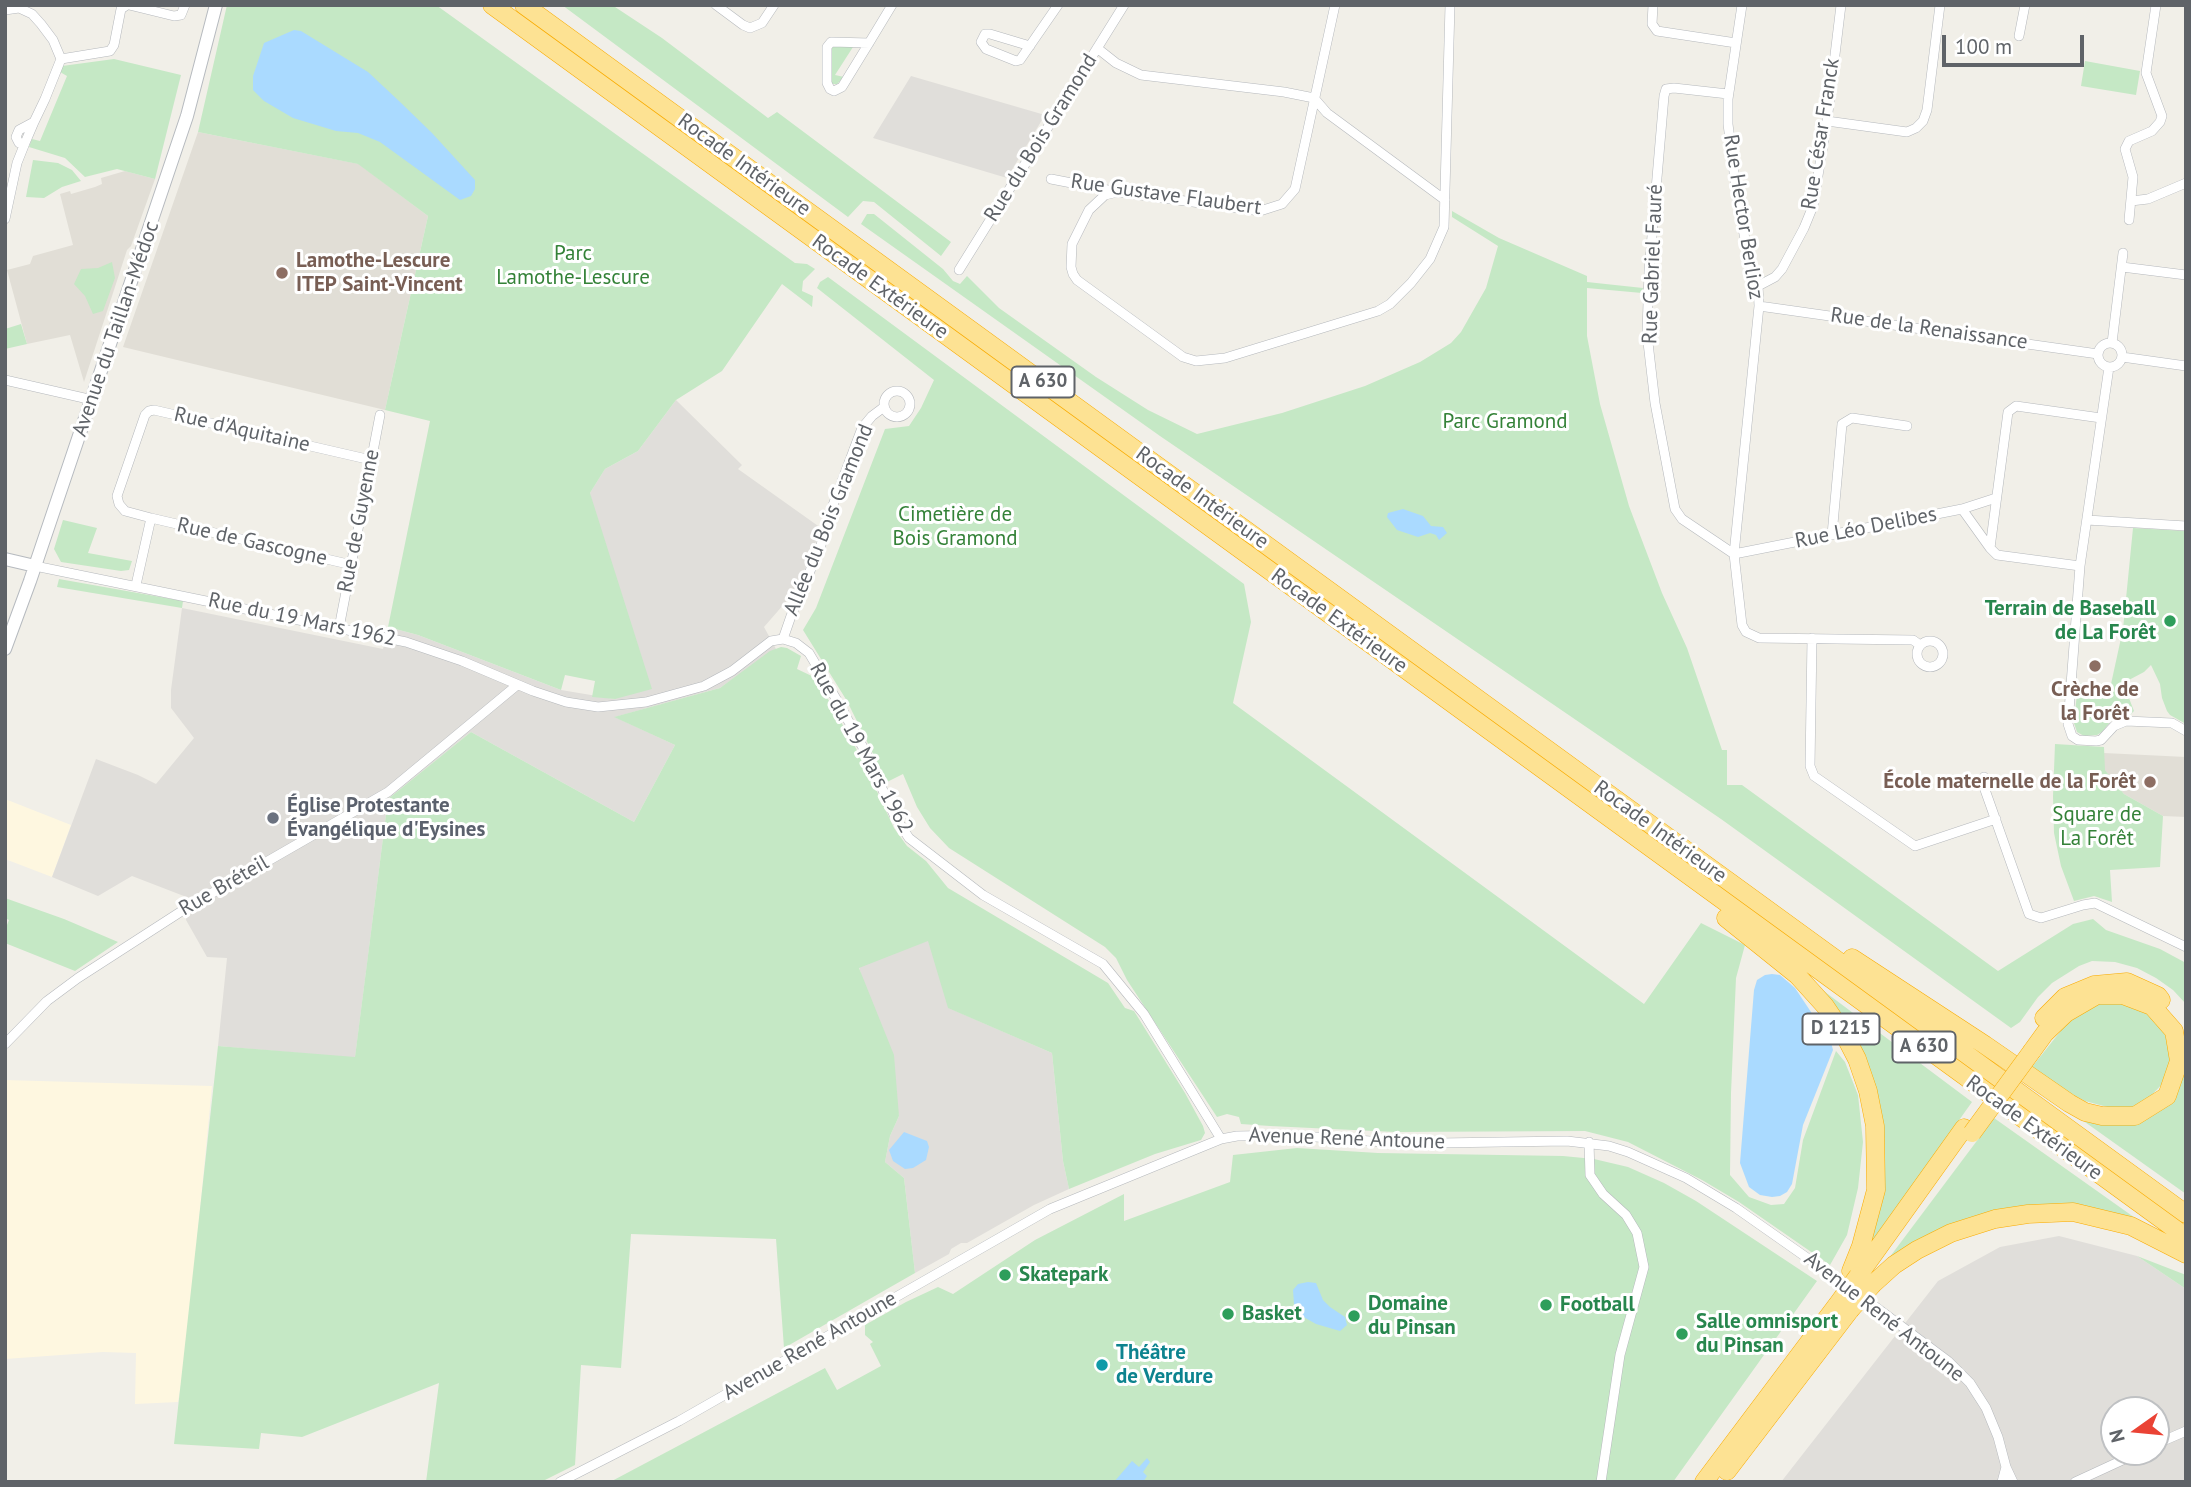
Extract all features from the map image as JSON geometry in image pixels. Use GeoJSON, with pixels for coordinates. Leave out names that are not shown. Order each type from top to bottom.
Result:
{"type":"FeatureCollection","features":[{"type":"Feature","properties":{"kind":"highway","name":"Rocade Extérieure"},"geometry":{"type":"LineString","coordinates":[[492,5],[2186,1237]]}},
{"type":"Feature","properties":{"kind":"highway","name":"Rocade Intérieure"},"geometry":{"type":"LineString","coordinates":[[524,5],[2186,1214]]}},
{"type":"Feature","properties":{"kind":"highway","name":"D 1215"},"geometry":{"type":"LineString","coordinates":[[1662,856],[1676,880],[1797,975],[1825,1006],[1857,1059],[1868,1091],[1875,1126],[1876,1190],[1861,1246],[1862,1277]]}},
{"type":"Feature","properties":{"kind":"highway"},"geometry":{"type":"LineString","coordinates":[[1813,944],[1851,958],[2085,1112],[2102,1116],[2134,1116],[2167,1097],[2179,1061],[2174,1031],[2152,1006],[2123,995],[2097,995],[2066,1013],[2028,1048]]}},
{"type":"Feature","properties":{"kind":"highway","name":"D 1215"},"geometry":{"type":"LineString","coordinates":[[1704,1482],[1793,1371],[2028,1048],[2040,1023],[2065,997],[2094,985],[2127,982],[2158,996],[2183,1026],[2186,1037]]}},
{"type":"Feature","properties":{"kind":"highway"},"geometry":{"type":"LineString","coordinates":[[1841,1306],[1862,1277],[1894,1265],[1951,1233],[1995,1219],[2028,1214],[2073,1212],[2120,1223],[2186,1254]]}},
{"type":"Feature","properties":{"kind":"highway","name":"D 1215"},"geometry":{"type":"LineString","coordinates":[[1718,1482],[1793,1371]]}},
{"type":"Feature","properties":{"kind":"street"},"geometry":{"type":"LineString","coordinates":[[61,59],[110,51],[114,45],[121,9],[128,5],[174,16],[181,15],[185,5]]}},
{"type":"Feature","properties":{"kind":"street","name":"Avenue du Taillan-Médoc"},"geometry":{"type":"LineString","coordinates":[[5,649],[187,116],[216,5]]}},
{"type":"Feature","properties":{"kind":"street"},"geometry":{"type":"LineString","coordinates":[[716,5],[750,28],[762,23],[774,5]]}},
{"type":"Feature","properties":{"kind":"street"},"geometry":{"type":"LineString","coordinates":[[869,43],[831,42],[827,47],[827,83],[830,89],[834,91],[842,87],[869,43],[892,5]]}},
{"type":"Feature","properties":{"kind":"street"},"geometry":{"type":"LineString","coordinates":[[1030,46],[990,34],[985,34],[981,42],[986,49],[1016,61],[1023,58],[1058,5]]}},
{"type":"Feature","properties":{"kind":"street","name":"Rue du Bois Gramond"},"geometry":{"type":"LineString","coordinates":[[959,270],[1124,5]]}},
{"type":"Feature","properties":{"kind":"street","name":"Rue Gustave Flaubert"},"geometry":{"type":"LineString","coordinates":[[1051,179],[1118,192],[1260,211],[1282,204],[1295,189],[1335,5]]}},
{"type":"Feature","properties":{"kind":"street"},"geometry":{"type":"LineString","coordinates":[[1118,192],[1105,195],[1089,210],[1072,244],[1070,267],[1077,280],[1183,357],[1196,361],[1225,358],[1367,314],[1390,304],[1411,283],[1438,244],[1444,227],[1450,5]]}},
{"type":"Feature","properties":{"kind":"street"},"geometry":{"type":"LineString","coordinates":[[1653,5],[1651,19],[1657,31],[1736,43]]}},
{"type":"Feature","properties":{"kind":"street","name":"Rue Hector Berlioz"},"geometry":{"type":"LineString","coordinates":[[1742,5],[1728,94],[1728,124],[1738,204],[1749,259],[1758,286],[1759,306],[1734,554],[1742,625],[1746,632],[1759,638],[1812,638]]}},
{"type":"Feature","properties":{"kind":"street","name":"Rue César Franck"},"geometry":{"type":"LineString","coordinates":[[1758,286],[1775,277],[1782,269],[1813,206],[1827,121],[1841,5]]}},
{"type":"Feature","properties":{"kind":"street"},"geometry":{"type":"LineString","coordinates":[[1827,121],[1907,132],[1923,121],[1927,110],[1940,5]]}},
{"type":"Feature","properties":{"kind":"street"},"geometry":{"type":"LineString","coordinates":[[2019,36],[2025,5]]}},
{"type":"Feature","properties":{"kind":"street"},"geometry":{"type":"LineString","coordinates":[[2129,219],[2133,177],[2125,149],[2129,141],[2152,131],[2162,116],[2146,73],[2156,5]]}},
{"type":"Feature","properties":{"kind":"street"},"geometry":{"type":"LineString","coordinates":[[5,10],[19,7],[32,14],[53,40],[61,59],[34,122],[23,126],[16,133],[17,141],[25,143],[17,163],[5,219]]}},
{"type":"Feature","properties":{"kind":"street"},"geometry":{"type":"LineString","coordinates":[[1097,48],[1116,63],[1141,75],[1314,98],[1327,113],[1445,200]]}},
{"type":"Feature","properties":{"kind":"street","name":"Rue Gabriel Fauré"},"geometry":{"type":"LineString","coordinates":[[1728,94],[1674,88],[1667,89],[1664,96],[1649,271],[1647,334],[1655,403],[1675,509],[1682,520],[1734,554]]}},
{"type":"Feature","properties":{"kind":"street"},"geometry":{"type":"LineString","coordinates":[[2131,201],[2148,200],[2186,183]]}},
{"type":"Feature","properties":{"kind":"street"},"geometry":{"type":"LineString","coordinates":[[2112,343],[2123,253]]}},
{"type":"Feature","properties":{"kind":"street"},"geometry":{"type":"LineString","coordinates":[[2122,267],[2186,275]]}},
{"type":"Feature","properties":{"kind":"street","name":"Rue de la Renaissance"},"geometry":{"type":"LineString","coordinates":[[1759,306],[2098,354]]}},
{"type":"Feature","properties":{"kind":"street"},"geometry":{"type":"LineString","coordinates":[[2109,367],[2100,361],[2098,354],[2102,347],[2112,343]]}},
{"type":"Feature","properties":{"kind":"street"},"geometry":{"type":"LineString","coordinates":[[2109,367],[2119,364],[2122,357],[2121,350],[2112,343]]}},
{"type":"Feature","properties":{"kind":"street"},"geometry":{"type":"LineString","coordinates":[[2122,357],[2186,366]]}},
{"type":"Feature","properties":{"kind":"street"},"geometry":{"type":"LineString","coordinates":[[2109,367],[2080,566],[2068,724],[2072,736],[2078,740],[2101,740],[2114,726],[2126,722],[2172,723],[2186,731]]}},
{"type":"Feature","properties":{"kind":"street"},"geometry":{"type":"LineString","coordinates":[[5,380],[84,398],[91,402]]}},
{"type":"Feature","properties":{"kind":"street"},"geometry":{"type":"LineString","coordinates":[[1990,548],[2008,412],[2017,406],[2101,418]]}},
{"type":"Feature","properties":{"kind":"street","name":"Allée du Bois Gramond"},"geometry":{"type":"LineString","coordinates":[[783,639],[790,615],[821,545],[862,428],[884,407]]}},
{"type":"Feature","properties":{"kind":"street","name":"Rue d'Aquitaine"},"geometry":{"type":"LineString","coordinates":[[151,518],[125,511],[118,504],[117,496],[145,415],[151,410],[371,460]]}},
{"type":"Feature","properties":{"kind":"street","name":"Rue de Guyenne"},"geometry":{"type":"LineString","coordinates":[[339,628],[380,415]]}},
{"type":"Feature","properties":{"kind":"street"},"geometry":{"type":"LineString","coordinates":[[1832,535],[1842,424],[1852,418],[1908,426]]}},
{"type":"Feature","properties":{"kind":"street","name":"Rue Léo Delibes"},"geometry":{"type":"LineString","coordinates":[[1734,554],[1962,509],[1996,498]]}},
{"type":"Feature","properties":{"kind":"street"},"geometry":{"type":"LineString","coordinates":[[1962,509],[1997,555],[2080,566]]}},
{"type":"Feature","properties":{"kind":"street"},"geometry":{"type":"LineString","coordinates":[[136,585],[151,518]]}},
{"type":"Feature","properties":{"kind":"street","name":"Rue de Gascogne"},"geometry":{"type":"LineString","coordinates":[[151,518],[352,565]]}},
{"type":"Feature","properties":{"kind":"street"},"geometry":{"type":"LineString","coordinates":[[2087,520],[2186,526]]}},
{"type":"Feature","properties":{"kind":"street"},"geometry":{"type":"LineString","coordinates":[[5,559],[35,566]]}},
{"type":"Feature","properties":{"kind":"street","name":"Rue du 19 Mars 1962"},"geometry":{"type":"LineString","coordinates":[[35,566],[339,628],[434,651],[516,686],[584,706],[625,706],[675,695],[713,683],[771,641],[783,639],[796,642],[809,653],[866,753],[895,817],[909,838],[983,895],[1103,964],[1149,1022],[1221,1139]]}},
{"type":"Feature","properties":{"kind":"street"},"geometry":{"type":"LineString","coordinates":[[1920,645],[1913,640],[1812,638],[1810,766],[1814,776],[1915,846],[1996,819]]}},
{"type":"Feature","properties":{"kind":"street","name":"Rue Bréteil"},"geometry":{"type":"LineString","coordinates":[[5,1044],[47,1001],[89,971],[188,907],[388,792],[516,686]]}},
{"type":"Feature","properties":{"kind":"street"},"geometry":{"type":"LineString","coordinates":[[1984,777],[1984,787],[2029,914],[2041,918],[2095,904],[2186,947]]}},
{"type":"Feature","properties":{"kind":"street","name":"Avenue René Antoune"},"geometry":{"type":"LineString","coordinates":[[560,1482],[679,1421],[1050,1209],[1221,1139],[1274,1135],[1384,1142],[1589,1142],[1628,1152],[1668,1168],[1792,1247],[1938,1353],[1970,1383],[1986,1408],[2013,1482]]}},
{"type":"Feature","properties":{"kind":"street"},"geometry":{"type":"LineString","coordinates":[[1589,1142],[1590,1175],[1603,1194],[1626,1215],[1637,1233],[1644,1267],[1620,1355],[1601,1482]]}},
{"type":"Feature","properties":{"kind":"street"},"geometry":{"type":"LineString","coordinates":[[2075,1482],[2110,1466]]}},
{"type":"Feature","properties":{"kind":"street"},"geometry":{"type":"LineString","coordinates":[[2002,1482],[2006,1467]]}},
{"type":"Feature","properties":{"kind":"shaded area"},"geometry":{"type":"Polygon","coordinates":[[[911,76],[1045,115],[1007,178],[873,138],[911,76]]]}},
{"type":"Feature","properties":{"kind":"shaded area","name":"Lamothe-Lescure ITEP Saint-Vincent"},"geometry":{"type":"Polygon","coordinates":[[[198,132],[359,164],[428,216],[385,410],[123,347],[198,132]]]}},
{"type":"Feature","properties":{"kind":"shaded area"},"geometry":{"type":"Polygon","coordinates":[[[125,171],[155,179],[131,246],[127,250],[84,382],[70,335],[27,344],[7,270],[30,264],[33,256],[73,245],[60,194],[70,191],[71,194],[95,187],[102,184],[101,178],[125,171]]]}},
{"type":"Feature","properties":{"kind":"shaded area"},"geometry":{"type":"Polygon","coordinates":[[[676,400],[742,465],[738,469],[821,528],[807,565],[791,596],[764,627],[776,649],[720,688],[615,717],[675,745],[634,822],[471,732],[388,799],[355,1058],[218,1046],[227,958],[207,957],[186,920],[189,898],[132,876],[98,896],[52,877],[96,759],[156,784],[194,738],[171,708],[182,608],[383,649],[388,627],[418,635],[561,690],[615,699],[590,493],[605,469],[638,451],[676,400]]]}},
{"type":"Feature","properties":{"kind":"shaded area","name":"École maternelle de la Forêt"},"geometry":{"type":"Polygon","coordinates":[[[2104,753],[2186,757],[2186,817],[2163,816],[2124,794],[2104,769],[2104,753]]]}},
{"type":"Feature","properties":{"kind":"shaded area"},"geometry":{"type":"Polygon","coordinates":[[[5,799],[71,825],[52,877],[5,859],[5,799]]]}},
{"type":"Feature","properties":{"kind":"shaded area"},"geometry":{"type":"Polygon","coordinates":[[[929,940],[949,1008],[1052,1053],[1063,1161],[1069,1189],[1034,1205],[967,1243],[961,1243],[951,1249],[949,1254],[915,1273],[904,1178],[885,1162],[890,1136],[899,1116],[859,967],[929,940]]]}},
{"type":"Feature","properties":{"kind":"shaded area"},"geometry":{"type":"Polygon","coordinates":[[[5,1080],[212,1086],[186,1354],[178,1402],[135,1404],[136,1353],[103,1352],[5,1359],[5,1080]]]}},
{"type":"Feature","properties":{"kind":"shaded area"},"geometry":{"type":"Polygon","coordinates":[[[2059,1236],[2137,1256],[2186,1289],[2186,1482],[1781,1482],[1938,1281],[2000,1247],[2059,1236]]]}},
{"type":"Feature","properties":{"kind":"green space","name":"Parc Lamothe-Lescure"},"geometry":{"type":"Polygon","coordinates":[[[227,5],[436,5],[795,263],[807,264],[815,269],[803,281],[802,291],[813,296],[812,307],[782,284],[722,371],[676,400],[638,451],[605,469],[590,493],[652,689],[615,699],[592,697],[595,681],[565,675],[561,690],[418,635],[388,627],[430,421],[385,410],[428,216],[358,164],[198,132],[227,5]]]}},
{"type":"Feature","properties":{"kind":"green space"},"geometry":{"type":"Polygon","coordinates":[[[562,5],[612,5],[662,38],[768,118],[777,112],[951,242],[941,256],[874,202],[863,201],[848,217],[562,5]]]}},
{"type":"Feature","properties":{"kind":"green space"},"geometry":{"type":"Polygon","coordinates":[[[833,46],[853,47],[835,75],[844,77],[837,84],[831,84],[830,51],[833,46]]]}},
{"type":"Feature","properties":{"kind":"green space"},"geometry":{"type":"Polygon","coordinates":[[[114,59],[181,75],[155,179],[117,169],[85,177],[65,158],[29,147],[32,139],[40,141],[67,76],[60,72],[62,66],[114,59]]]}},
{"type":"Feature","properties":{"kind":"green space"},"geometry":{"type":"Polygon","coordinates":[[[2085,61],[2140,71],[2136,95],[2081,86],[2085,61]]]}},
{"type":"Feature","properties":{"kind":"green space"},"geometry":{"type":"Polygon","coordinates":[[[33,160],[58,163],[72,170],[81,181],[62,187],[44,198],[26,197],[33,160]]]}},
{"type":"Feature","properties":{"kind":"green space","name":"Parc Gramond"},"geometry":{"type":"Polygon","coordinates":[[[1452,211],[1499,238],[1587,276],[1587,282],[1643,288],[1642,293],[1587,288],[1587,336],[1600,404],[1629,506],[1662,593],[1687,648],[1722,750],[1727,750],[1727,785],[1742,785],[1998,971],[2073,924],[2093,919],[2106,930],[2160,949],[2186,963],[2186,1004],[2173,990],[2137,968],[2115,962],[2092,961],[2052,983],[2020,1022],[2011,1028],[1721,819],[1160,436],[861,224],[867,214],[874,214],[943,269],[953,281],[960,284],[967,276],[999,308],[1096,377],[1148,410],[1197,434],[1282,413],[1365,386],[1420,362],[1451,343],[1461,332],[1486,288],[1498,246],[1452,217],[1452,211]]]}},
{"type":"Feature","properties":{"kind":"green space"},"geometry":{"type":"Polygon","coordinates":[[[112,262],[115,278],[103,311],[93,314],[85,296],[74,284],[81,269],[98,268],[112,262]]]}},
{"type":"Feature","properties":{"kind":"green space","name":"Cimetière de Bois Gramond"},"geometry":{"type":"Polygon","coordinates":[[[828,277],[1244,584],[1251,622],[1233,703],[1644,1004],[1701,923],[1745,945],[1736,978],[1730,1175],[1749,1197],[1771,1205],[1784,1204],[1795,1188],[1803,1140],[1836,1051],[1845,1062],[1858,1095],[1863,1142],[1858,1188],[1847,1235],[1830,1265],[1739,1202],[1702,1180],[1628,1142],[1585,1131],[1395,1132],[1241,1124],[1239,1117],[1227,1114],[1217,1117],[1127,980],[1116,958],[1105,947],[949,848],[930,828],[917,807],[903,774],[887,782],[847,701],[803,630],[816,608],[885,429],[909,426],[934,380],[817,288],[820,282],[828,277]]]}},
{"type":"Feature","properties":{"kind":"green space"},"geometry":{"type":"Polygon","coordinates":[[[21,324],[27,344],[5,349],[5,329],[21,324]]]}},
{"type":"Feature","properties":{"kind":"green space"},"geometry":{"type":"Polygon","coordinates":[[[63,520],[97,528],[88,553],[132,561],[129,570],[61,562],[54,549],[63,520]]]}},
{"type":"Feature","properties":{"kind":"green space"},"geometry":{"type":"Polygon","coordinates":[[[2133,528],[2186,531],[2186,724],[2167,711],[2160,684],[2151,665],[2127,681],[2127,693],[2134,711],[2130,715],[2114,717],[2097,735],[2084,736],[2077,732],[2074,723],[2078,683],[2111,684],[2123,629],[2133,528]]]}},
{"type":"Feature","properties":{"kind":"green space"},"geometry":{"type":"Polygon","coordinates":[[[59,579],[183,601],[182,608],[57,587],[59,579]]]}},
{"type":"Feature","properties":{"kind":"green space"},"geometry":{"type":"Polygon","coordinates":[[[781,647],[801,656],[797,669],[816,678],[862,759],[894,828],[907,846],[926,861],[948,888],[1108,983],[1125,1008],[1134,1011],[1185,1093],[1203,1126],[1205,1133],[1201,1140],[1155,1154],[1069,1189],[1063,1161],[1052,1053],[948,1008],[928,941],[859,968],[894,1055],[899,1116],[890,1136],[885,1162],[904,1178],[915,1273],[784,1348],[776,1239],[631,1234],[621,1368],[581,1365],[575,1465],[541,1482],[426,1482],[439,1383],[302,1437],[261,1433],[259,1449],[174,1444],[218,1046],[355,1057],[388,799],[471,732],[634,822],[675,745],[614,717],[720,688],[770,651],[781,647]]]}},
{"type":"Feature","properties":{"kind":"green space","name":"Square de La Forêt"},"geometry":{"type":"Polygon","coordinates":[[[2055,744],[2104,747],[2105,770],[2124,794],[2163,816],[2160,867],[2110,870],[2112,902],[2094,896],[2074,901],[2061,866],[2054,833],[2055,744]]]}},
{"type":"Feature","properties":{"kind":"green space"},"geometry":{"type":"Polygon","coordinates":[[[5,898],[118,942],[75,971],[5,943],[5,930],[9,920],[5,918],[5,898]]]}},
{"type":"Feature","properties":{"kind":"green space"},"geometry":{"type":"Polygon","coordinates":[[[1821,989],[1972,1102],[1868,1248],[1882,1131],[1821,989]]]}},
{"type":"Feature","properties":{"kind":"green space"},"geometry":{"type":"Polygon","coordinates":[[[2102,1002],[2123,1002],[2142,1009],[2159,1023],[2169,1043],[2170,1064],[2163,1083],[2150,1097],[2133,1107],[2111,1108],[2085,1101],[2057,1086],[2032,1067],[2067,1023],[2085,1009],[2102,1002]]]}},
{"type":"Feature","properties":{"kind":"green space"},"geometry":{"type":"Polygon","coordinates":[[[2186,1055],[2186,1194],[2061,1105],[2155,1113],[2186,1055]]]}},
{"type":"Feature","properties":{"kind":"green space"},"geometry":{"type":"Polygon","coordinates":[[[1994,1118],[2138,1220],[2090,1207],[2029,1206],[2005,1209],[1941,1229],[1883,1266],[1994,1118]]]}},
{"type":"Feature","properties":{"kind":"green space","name":"Domaine du Pinsan"},"geometry":{"type":"Polygon","coordinates":[[[1297,1148],[1378,1153],[1563,1156],[1594,1159],[1628,1167],[1696,1201],[1817,1281],[1673,1482],[610,1482],[825,1368],[837,1390],[881,1366],[870,1344],[873,1342],[865,1335],[865,1325],[938,1287],[953,1294],[1035,1240],[1124,1194],[1124,1221],[1230,1182],[1233,1155],[1297,1148]]]}},
{"type":"Feature","properties":{"kind":"green space"},"geometry":{"type":"Polygon","coordinates":[[[2137,1256],[2186,1275],[2186,1289],[2137,1256]]]}},
{"type":"Feature","properties":{"kind":"water"},"geometry":{"type":"Polygon","coordinates":[[[294,30],[301,31],[368,72],[399,101],[475,180],[475,189],[471,196],[460,200],[380,142],[358,133],[336,131],[293,118],[264,101],[253,90],[253,76],[264,43],[294,30]]]}},
{"type":"Feature","properties":{"kind":"water"},"geometry":{"type":"Polygon","coordinates":[[[1403,509],[1423,516],[1431,526],[1443,527],[1447,533],[1439,540],[1436,535],[1430,533],[1418,537],[1397,530],[1387,517],[1388,513],[1403,509]]]}},
{"type":"Feature","properties":{"kind":"water"},"geometry":{"type":"Polygon","coordinates":[[[1772,974],[1780,975],[1795,988],[1831,1042],[1833,1050],[1803,1125],[1792,1184],[1787,1192],[1772,1197],[1760,1195],[1749,1187],[1740,1163],[1754,990],[1757,980],[1772,974]]]}},
{"type":"Feature","properties":{"kind":"water"},"geometry":{"type":"Polygon","coordinates":[[[904,1132],[927,1141],[929,1147],[926,1160],[913,1168],[905,1169],[893,1161],[889,1150],[904,1132]]]}},
{"type":"Feature","properties":{"kind":"water"},"geometry":{"type":"Polygon","coordinates":[[[1316,1283],[1323,1300],[1345,1317],[1347,1325],[1340,1331],[1316,1324],[1300,1315],[1294,1304],[1293,1290],[1298,1284],[1316,1283]]]}},
{"type":"Feature","properties":{"kind":"water"},"geometry":{"type":"Polygon","coordinates":[[[1147,1458],[1150,1462],[1143,1472],[1147,1476],[1143,1482],[1114,1482],[1132,1461],[1139,1467],[1147,1458]]]}},
{"type":"Feature","properties":{"kind":"place","name":"Lamothe-Lescure ITEP Saint-Vincent"},"geometry":{"type":"Point","coordinates":[282,273]}},
{"type":"Feature","properties":{"kind":"place","name":"Terrain de Baseball de La Forêt"},"geometry":{"type":"Point","coordinates":[2170,621]}},
{"type":"Feature","properties":{"kind":"place","name":"Crèche de la Forêt"},"geometry":{"type":"Point","coordinates":[2095,666]}},
{"type":"Feature","properties":{"kind":"place","name":"École maternelle de la Forêt"},"geometry":{"type":"Point","coordinates":[2150,782]}},
{"type":"Feature","properties":{"kind":"place","name":"Église Protestante Évangélique d'Eysines"},"geometry":{"type":"Point","coordinates":[273,818]}},
{"type":"Feature","properties":{"kind":"place","name":"Skatepark"},"geometry":{"type":"Point","coordinates":[1005,1275]}},
{"type":"Feature","properties":{"kind":"place","name":"Football"},"geometry":{"type":"Point","coordinates":[1546,1305]}},
{"type":"Feature","properties":{"kind":"place","name":"Basket"},"geometry":{"type":"Point","coordinates":[1228,1314]}},
{"type":"Feature","properties":{"kind":"place","name":"Domaine du Pinsan"},"geometry":{"type":"Point","coordinates":[1354,1316]}},
{"type":"Feature","properties":{"kind":"place","name":"Salle omnisport du Pinsan"},"geometry":{"type":"Point","coordinates":[1682,1334]}},
{"type":"Feature","properties":{"kind":"place","name":"Théâtre de Verdure"},"geometry":{"type":"Point","coordinates":[1102,1365]}}]}
